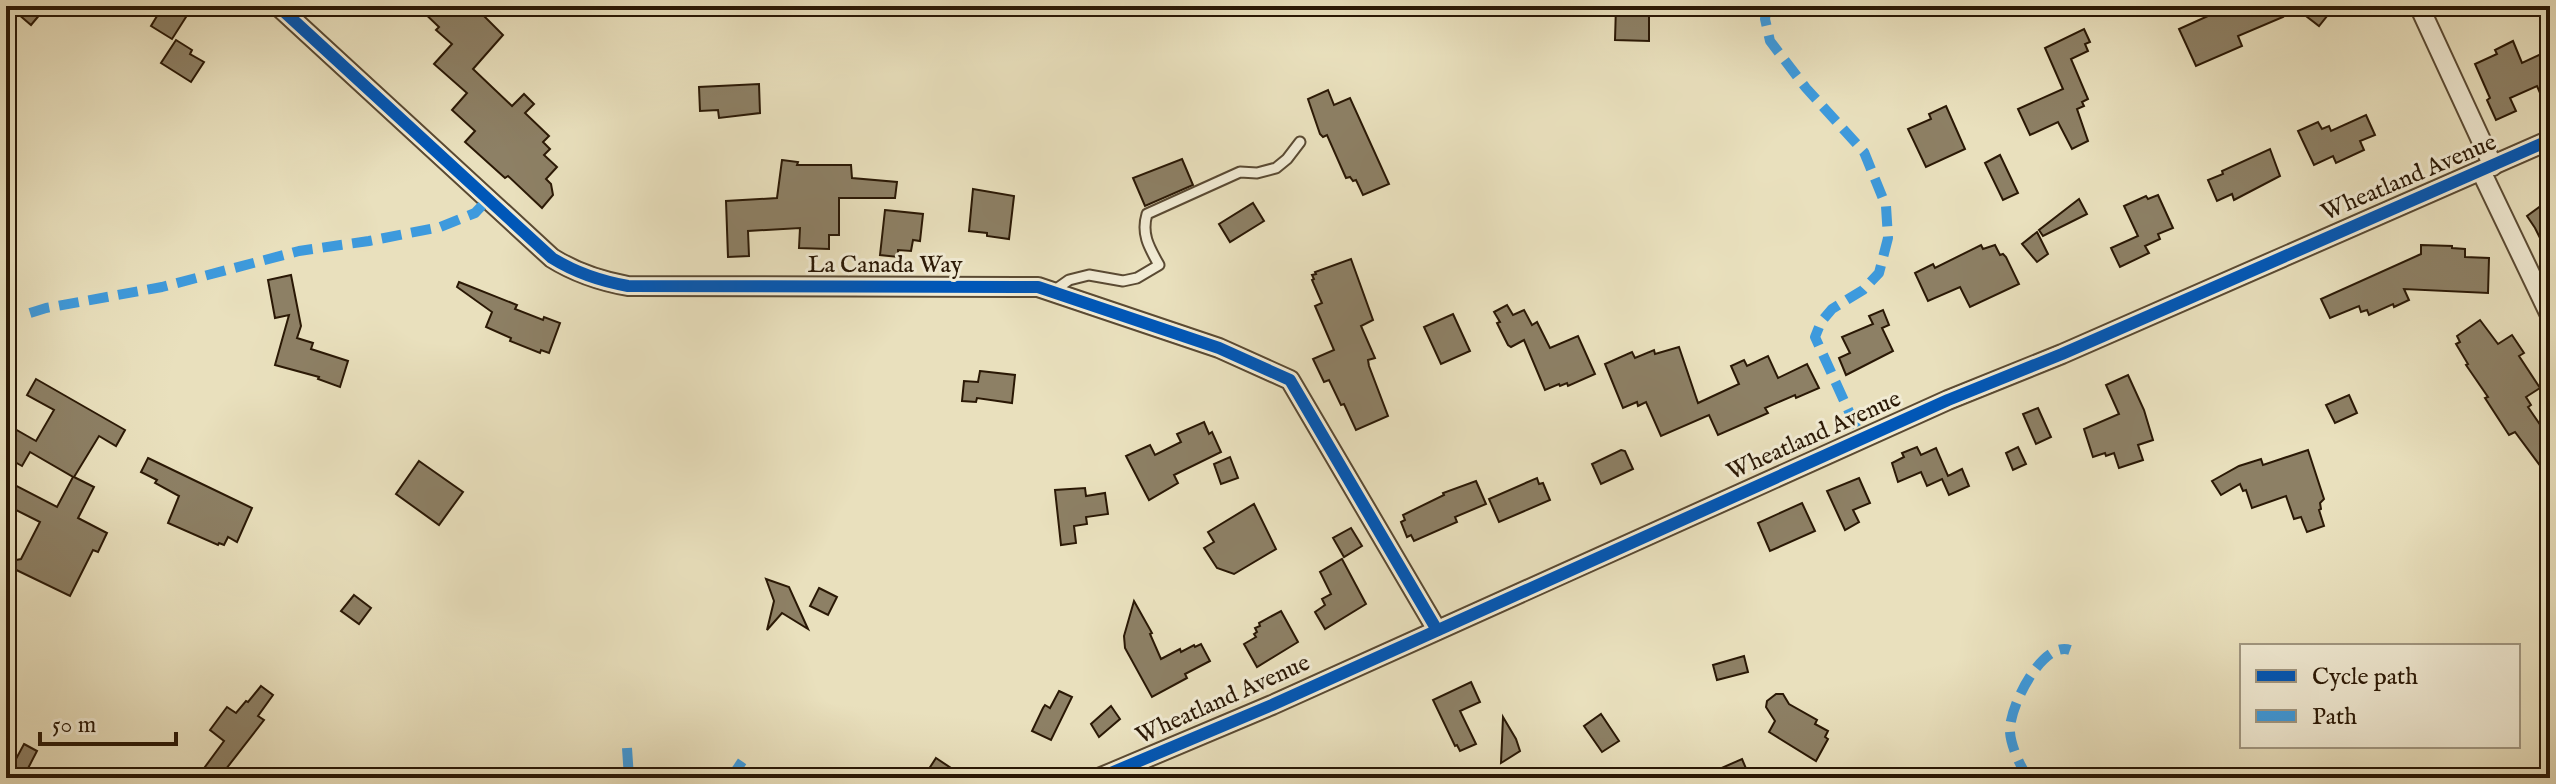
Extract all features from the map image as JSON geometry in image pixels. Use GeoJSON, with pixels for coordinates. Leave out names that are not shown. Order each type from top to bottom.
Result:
{"type":"FeatureCollection","features":[{"type":"Feature","properties":{"kind":"street","name":"La Canada Way"},"geometry":{"type":"LineString","coordinates":[[278,6],[552,258],[574,271],[604,282],[628,286],[1038,287],[1219,348],[1290,380],[1437,630]]}},
{"type":"Feature","properties":{"kind":"street"},"geometry":{"type":"LineString","coordinates":[[2419,6],[2550,315]]}},
{"type":"Feature","properties":{"kind":"street","name":"Wheatland Avenue"},"geometry":{"type":"LineString","coordinates":[[1099,778],[1272,705],[1948,400],[2062,354],[2550,140]]}},
{"type":"Feature","properties":{"kind":"lane"},"geometry":{"type":"LineString","coordinates":[[1052,292],[1069,280],[1089,275],[1123,281],[1147,273],[1159,265],[1146,240],[1144,226],[1147,214],[1240,172],[1257,173],[1276,168],[1300,142]]}},
{"type":"Feature","properties":{"kind":"building"},"geometry":{"type":"Polygon","coordinates":[[[25,6],[47,6],[31,25],[18,14],[25,6]]]}},
{"type":"Feature","properties":{"kind":"building"},"geometry":{"type":"Polygon","coordinates":[[[141,6],[193,6],[172,39],[151,26],[157,16],[141,6]]]}},
{"type":"Feature","properties":{"kind":"building"},"geometry":{"type":"Polygon","coordinates":[[[417,6],[474,6],[503,35],[473,69],[512,106],[524,94],[534,104],[525,113],[549,136],[543,142],[550,149],[544,155],[557,167],[546,179],[551,184],[553,195],[542,208],[465,142],[475,131],[452,110],[467,93],[434,64],[452,44],[417,6]]]}},
{"type":"Feature","properties":{"kind":"building"},"geometry":{"type":"Polygon","coordinates":[[[1616,6],[1638,6],[1638,15],[1649,15],[1649,41],[1615,40],[1616,6]]]}},
{"type":"Feature","properties":{"kind":"building"},"geometry":{"type":"Polygon","coordinates":[[[2230,6],[2278,6],[2283,17],[2238,36],[2242,46],[2196,66],[2179,29],[2230,6]]]}},
{"type":"Feature","properties":{"kind":"building"},"geometry":{"type":"Polygon","coordinates":[[[2293,6],[2335,6],[2319,26],[2293,6]]]}},
{"type":"Feature","properties":{"kind":"building"},"geometry":{"type":"Polygon","coordinates":[[[2084,29],[2090,42],[2085,44],[2088,51],[2071,59],[2088,99],[2082,102],[2084,106],[2077,109],[2088,141],[2072,149],[2058,122],[2030,135],[2018,109],[2063,89],[2045,48],[2084,29]]]}},
{"type":"Feature","properties":{"kind":"building"},"geometry":{"type":"Polygon","coordinates":[[[176,40],[204,62],[191,82],[161,63],[176,40]]]}},
{"type":"Feature","properties":{"kind":"building"},"geometry":{"type":"Polygon","coordinates":[[[2513,41],[2522,63],[2550,50],[2550,116],[2537,86],[2510,98],[2516,111],[2496,120],[2475,64],[2497,54],[2495,50],[2513,41]]]}},
{"type":"Feature","properties":{"kind":"building"},"geometry":{"type":"Polygon","coordinates":[[[759,84],[760,113],[719,118],[718,110],[700,111],[699,87],[759,84]]]}},
{"type":"Feature","properties":{"kind":"building"},"geometry":{"type":"Polygon","coordinates":[[[1328,90],[1334,105],[1350,98],[1389,184],[1363,195],[1356,180],[1346,178],[1327,135],[1323,137],[1320,134],[1308,99],[1328,90]]]}},
{"type":"Feature","properties":{"kind":"building"},"geometry":{"type":"Polygon","coordinates":[[[1946,106],[1965,149],[1926,167],[1908,129],[1931,119],[1929,114],[1946,106]]]}},
{"type":"Feature","properties":{"kind":"building"},"geometry":{"type":"Polygon","coordinates":[[[2366,115],[2375,135],[2360,141],[2364,150],[2336,163],[2333,156],[2314,165],[2298,131],[2318,122],[2322,129],[2329,126],[2331,131],[2366,115]]]}},
{"type":"Feature","properties":{"kind":"building"},"geometry":{"type":"Polygon","coordinates":[[[2270,149],[2280,176],[2234,200],[2232,194],[2217,201],[2208,180],[2270,149]]]}},
{"type":"Feature","properties":{"kind":"building"},"geometry":{"type":"Polygon","coordinates":[[[2000,155],[2018,193],[2003,200],[1985,163],[2000,155]]]}},
{"type":"Feature","properties":{"kind":"building"},"geometry":{"type":"Polygon","coordinates":[[[1182,159],[1193,185],[1145,206],[1133,178],[1182,159]]]}},
{"type":"Feature","properties":{"kind":"building"},"geometry":{"type":"Polygon","coordinates":[[[782,160],[798,162],[797,165],[851,165],[852,178],[897,182],[895,198],[839,198],[839,235],[829,235],[829,249],[799,248],[800,228],[748,231],[749,256],[728,257],[726,201],[777,198],[782,160]]]}},
{"type":"Feature","properties":{"kind":"building"},"geometry":{"type":"Polygon","coordinates":[[[973,189],[1014,196],[1009,239],[969,231],[973,189]]]}},
{"type":"Feature","properties":{"kind":"building"},"geometry":{"type":"Polygon","coordinates":[[[2158,195],[2173,228],[2158,234],[2160,239],[2145,246],[2149,253],[2120,267],[2111,248],[2138,236],[2124,206],[2146,196],[2148,199],[2158,195]]]}},
{"type":"Feature","properties":{"kind":"building"},"geometry":{"type":"Polygon","coordinates":[[[2079,199],[2087,214],[2043,236],[2039,230],[2079,199]]]}},
{"type":"Feature","properties":{"kind":"building"},"geometry":{"type":"Polygon","coordinates":[[[2550,199],[2550,258],[2527,216],[2550,199]]]}},
{"type":"Feature","properties":{"kind":"building"},"geometry":{"type":"Polygon","coordinates":[[[1253,203],[1264,221],[1230,242],[1219,224],[1253,203]]]}},
{"type":"Feature","properties":{"kind":"building"},"geometry":{"type":"Polygon","coordinates":[[[885,210],[923,214],[920,241],[913,240],[911,251],[898,250],[898,257],[880,255],[885,210]]]}},
{"type":"Feature","properties":{"kind":"building"},"geometry":{"type":"Polygon","coordinates":[[[2037,232],[2048,254],[2037,262],[2022,244],[2037,232]]]}},
{"type":"Feature","properties":{"kind":"building"},"geometry":{"type":"Polygon","coordinates":[[[1981,245],[1983,249],[1995,245],[2000,255],[2006,257],[2019,284],[1970,307],[1960,287],[1928,301],[1915,273],[1933,264],[1935,268],[1981,245]]]}},
{"type":"Feature","properties":{"kind":"building"},"geometry":{"type":"Polygon","coordinates":[[[2421,245],[2452,246],[2465,249],[2465,257],[2489,258],[2488,293],[2404,289],[2409,300],[2394,307],[2393,304],[2369,315],[2367,310],[2361,312],[2359,306],[2330,318],[2321,299],[2421,254],[2421,245]]]}},
{"type":"Feature","properties":{"kind":"building"},"geometry":{"type":"Polygon","coordinates":[[[1351,259],[1373,320],[1361,326],[1375,358],[1368,360],[1369,366],[1388,416],[1356,430],[1344,404],[1341,405],[1329,380],[1324,382],[1313,359],[1334,350],[1315,306],[1322,303],[1312,275],[1351,259]]]}},
{"type":"Feature","properties":{"kind":"building"},"geometry":{"type":"Polygon","coordinates":[[[291,275],[301,326],[297,338],[313,343],[311,349],[348,361],[340,387],[319,377],[275,365],[289,315],[275,318],[268,280],[291,275]]]}},
{"type":"Feature","properties":{"kind":"building"},"geometry":{"type":"Polygon","coordinates":[[[459,282],[517,305],[515,309],[560,323],[549,353],[541,350],[540,353],[510,341],[511,338],[486,327],[492,312],[457,287],[459,282]]]}},
{"type":"Feature","properties":{"kind":"building"},"geometry":{"type":"Polygon","coordinates":[[[1507,305],[1513,315],[1524,310],[1532,325],[1537,322],[1550,348],[1578,336],[1595,374],[1568,386],[1567,383],[1559,384],[1545,390],[1524,340],[1511,347],[1497,323],[1500,322],[1494,312],[1507,305]]]}},
{"type":"Feature","properties":{"kind":"building"},"geometry":{"type":"Polygon","coordinates":[[[1883,310],[1889,325],[1882,328],[1893,351],[1846,375],[1839,358],[1850,353],[1842,337],[1873,324],[1869,316],[1883,310]]]}},
{"type":"Feature","properties":{"kind":"building"},"geometry":{"type":"Polygon","coordinates":[[[1453,314],[1470,351],[1441,364],[1424,327],[1453,314]]]}},
{"type":"Feature","properties":{"kind":"building"},"geometry":{"type":"Polygon","coordinates":[[[2480,320],[2498,344],[2512,335],[2524,353],[2519,356],[2540,388],[2526,397],[2531,405],[2528,407],[2545,432],[2550,428],[2550,479],[2515,432],[2509,435],[2456,344],[2460,342],[2457,336],[2480,320]]]}},
{"type":"Feature","properties":{"kind":"building"},"geometry":{"type":"Polygon","coordinates":[[[1679,347],[1698,403],[1739,384],[1731,366],[1744,360],[1747,366],[1768,356],[1778,378],[1807,364],[1819,388],[1765,408],[1768,413],[1718,435],[1709,415],[1661,436],[1646,402],[1623,408],[1605,364],[1632,352],[1635,358],[1654,350],[1655,354],[1679,347]]]}},
{"type":"Feature","properties":{"kind":"building"},"geometry":{"type":"Polygon","coordinates":[[[980,371],[1015,375],[1012,403],[977,398],[976,402],[962,401],[964,381],[978,382],[980,371]]]}},
{"type":"Feature","properties":{"kind":"building"},"geometry":{"type":"Polygon","coordinates":[[[2128,375],[2153,440],[2138,445],[2143,460],[2119,468],[2114,453],[2093,457],[2084,429],[2119,414],[2106,385],[2128,375]]]}},
{"type":"Feature","properties":{"kind":"building"},"geometry":{"type":"Polygon","coordinates":[[[36,379],[125,430],[116,446],[99,436],[74,477],[94,487],[78,518],[107,533],[98,552],[93,550],[70,596],[6,565],[6,562],[21,559],[40,522],[6,505],[6,494],[11,483],[57,507],[73,477],[30,452],[22,466],[6,457],[6,424],[36,441],[54,410],[27,395],[36,379]]]}},
{"type":"Feature","properties":{"kind":"building"},"geometry":{"type":"Polygon","coordinates":[[[2349,395],[2357,413],[2335,423],[2326,405],[2349,395]]]}},
{"type":"Feature","properties":{"kind":"building"},"geometry":{"type":"Polygon","coordinates":[[[2038,408],[2051,437],[2036,444],[2023,414],[2038,408]]]}},
{"type":"Feature","properties":{"kind":"building"},"geometry":{"type":"Polygon","coordinates":[[[1204,422],[1221,452],[1174,475],[1178,483],[1149,500],[1126,456],[1150,445],[1155,455],[1181,442],[1177,434],[1204,422]]]}},
{"type":"Feature","properties":{"kind":"building"},"geometry":{"type":"Polygon","coordinates":[[[1917,447],[1921,455],[1936,448],[1948,476],[1962,469],[1969,486],[1949,495],[1942,479],[1927,486],[1921,472],[1898,482],[1892,463],[1904,457],[1902,453],[1917,447]]]}},
{"type":"Feature","properties":{"kind":"building"},"geometry":{"type":"Polygon","coordinates":[[[2018,447],[2026,464],[2013,470],[2006,453],[2018,447]]]}},
{"type":"Feature","properties":{"kind":"building"},"geometry":{"type":"Polygon","coordinates":[[[2308,450],[2324,499],[2319,510],[2324,526],[2307,532],[2301,517],[2294,519],[2286,496],[2252,508],[2246,490],[2243,491],[2240,484],[2221,495],[2212,481],[2239,466],[2261,459],[2263,465],[2308,450]]]}},
{"type":"Feature","properties":{"kind":"building"},"geometry":{"type":"Polygon","coordinates":[[[1625,451],[1633,469],[1601,484],[1592,464],[1625,451]]]}},
{"type":"Feature","properties":{"kind":"building"},"geometry":{"type":"Polygon","coordinates":[[[1230,457],[1238,478],[1221,484],[1214,464],[1230,457]]]}},
{"type":"Feature","properties":{"kind":"building"},"geometry":{"type":"Polygon","coordinates":[[[148,458],[252,508],[237,542],[228,537],[224,545],[218,545],[168,523],[179,496],[141,472],[148,458]]]}},
{"type":"Feature","properties":{"kind":"building"},"geometry":{"type":"Polygon","coordinates":[[[419,461],[463,492],[439,525],[396,494],[419,461]]]}},
{"type":"Feature","properties":{"kind":"building"},"geometry":{"type":"Polygon","coordinates":[[[1537,478],[1539,484],[1543,483],[1550,500],[1499,522],[1489,499],[1537,478]]]}},
{"type":"Feature","properties":{"kind":"building"},"geometry":{"type":"Polygon","coordinates":[[[1859,478],[1870,503],[1853,510],[1859,522],[1845,530],[1827,491],[1859,478]]]}},
{"type":"Feature","properties":{"kind":"building"},"geometry":{"type":"Polygon","coordinates":[[[1476,481],[1486,504],[1455,517],[1457,522],[1414,541],[1411,535],[1407,537],[1401,522],[1405,520],[1403,515],[1443,493],[1476,481]]]}},
{"type":"Feature","properties":{"kind":"building"},"geometry":{"type":"Polygon","coordinates":[[[1085,488],[1086,496],[1105,493],[1108,514],[1086,517],[1087,524],[1074,526],[1076,543],[1061,545],[1055,490],[1085,488]]]}},
{"type":"Feature","properties":{"kind":"building"},"geometry":{"type":"Polygon","coordinates":[[[1802,503],[1815,531],[1770,551],[1758,523],[1802,503]]]}},
{"type":"Feature","properties":{"kind":"building"},"geometry":{"type":"Polygon","coordinates":[[[1254,504],[1276,549],[1234,574],[1217,568],[1204,548],[1214,542],[1208,532],[1254,504]]]}},
{"type":"Feature","properties":{"kind":"building"},"geometry":{"type":"Polygon","coordinates":[[[1351,528],[1362,546],[1344,557],[1333,538],[1351,528]]]}},
{"type":"Feature","properties":{"kind":"building"},"geometry":{"type":"Polygon","coordinates":[[[1342,559],[1366,604],[1325,629],[1315,612],[1325,605],[1322,599],[1331,594],[1320,572],[1342,559]]]}},
{"type":"Feature","properties":{"kind":"building"},"geometry":{"type":"Polygon","coordinates":[[[766,579],[789,587],[808,629],[782,613],[767,630],[774,601],[766,579]]]}},
{"type":"Feature","properties":{"kind":"building"},"geometry":{"type":"Polygon","coordinates":[[[819,588],[837,597],[828,615],[810,606],[819,588]]]}},
{"type":"Feature","properties":{"kind":"building"},"geometry":{"type":"Polygon","coordinates":[[[354,595],[371,608],[359,624],[341,611],[354,595]]]}},
{"type":"Feature","properties":{"kind":"building"},"geometry":{"type":"Polygon","coordinates":[[[1134,601],[1152,633],[1161,659],[1180,649],[1181,652],[1201,644],[1210,661],[1152,697],[1125,648],[1124,636],[1134,601]]]}},
{"type":"Feature","properties":{"kind":"building"},"geometry":{"type":"Polygon","coordinates":[[[1281,611],[1298,642],[1257,667],[1244,644],[1256,637],[1255,628],[1260,626],[1259,623],[1281,611]]]}},
{"type":"Feature","properties":{"kind":"building"},"geometry":{"type":"Polygon","coordinates":[[[1744,656],[1748,672],[1717,680],[1713,665],[1744,656]]]}},
{"type":"Feature","properties":{"kind":"building"},"geometry":{"type":"Polygon","coordinates":[[[1471,682],[1480,702],[1460,711],[1476,744],[1460,751],[1433,700],[1471,682]]]}},
{"type":"Feature","properties":{"kind":"building"},"geometry":{"type":"Polygon","coordinates":[[[261,686],[273,695],[258,716],[264,720],[219,778],[212,778],[202,771],[224,741],[210,730],[227,707],[236,713],[261,686]]]}},
{"type":"Feature","properties":{"kind":"building"},"geometry":{"type":"Polygon","coordinates":[[[1059,691],[1072,697],[1051,740],[1032,731],[1045,705],[1050,708],[1059,691]]]}},
{"type":"Feature","properties":{"kind":"building"},"geometry":{"type":"Polygon","coordinates":[[[1776,694],[1783,694],[1789,704],[1817,720],[1815,724],[1828,731],[1825,737],[1828,739],[1816,761],[1769,732],[1775,721],[1766,707],[1767,701],[1776,694]]]}},
{"type":"Feature","properties":{"kind":"building"},"geometry":{"type":"Polygon","coordinates":[[[1111,706],[1120,719],[1099,737],[1091,724],[1111,706]]]}},
{"type":"Feature","properties":{"kind":"building"},"geometry":{"type":"Polygon","coordinates":[[[1601,714],[1619,741],[1602,752],[1584,726],[1601,714]]]}},
{"type":"Feature","properties":{"kind":"building"},"geometry":{"type":"Polygon","coordinates":[[[1503,717],[1520,751],[1501,763],[1503,717]]]}},
{"type":"Feature","properties":{"kind":"building"},"geometry":{"type":"Polygon","coordinates":[[[24,744],[37,751],[23,778],[20,778],[9,772],[24,744]]]}},
{"type":"Feature","properties":{"kind":"building"},"geometry":{"type":"Polygon","coordinates":[[[936,758],[966,778],[923,778],[936,758]]]}},
{"type":"Feature","properties":{"kind":"building"},"geometry":{"type":"Polygon","coordinates":[[[1742,759],[1750,778],[1699,778],[1742,759]]]}},
{"type":"Feature","properties":{"kind":"marked path"},"geometry":{"type":"LineString","coordinates":[[1767,6],[1765,19],[1770,41],[1806,88],[1864,152],[1886,206],[1888,238],[1879,273],[1863,290],[1832,309],[1821,322],[1815,337],[1861,438]]}},
{"type":"Feature","properties":{"kind":"marked path"},"geometry":{"type":"LineString","coordinates":[[30,313],[162,287],[299,251],[440,227],[475,213],[488,199]]}},
{"type":"Feature","properties":{"kind":"marked path"},"geometry":{"type":"LineString","coordinates":[[2028,778],[2016,756],[2011,738],[2015,708],[2038,665],[2059,650],[2070,650]]}},
{"type":"Feature","properties":{"kind":"marked path"},"geometry":{"type":"LineString","coordinates":[[627,748],[629,778]]}},
{"type":"Feature","properties":{"kind":"marked path"},"geometry":{"type":"LineString","coordinates":[[731,778],[745,757]]}},
{"type":"Feature","properties":{"kind":"cycle path"},"geometry":{"type":"LineString","coordinates":[[278,6],[552,258],[588,276],[628,286],[1038,287],[1219,348],[1290,380],[1437,630]]}},
{"type":"Feature","properties":{"kind":"cycle path"},"geometry":{"type":"LineString","coordinates":[[1099,778],[1272,705],[1948,400],[2062,354],[2550,140]]}}]}
